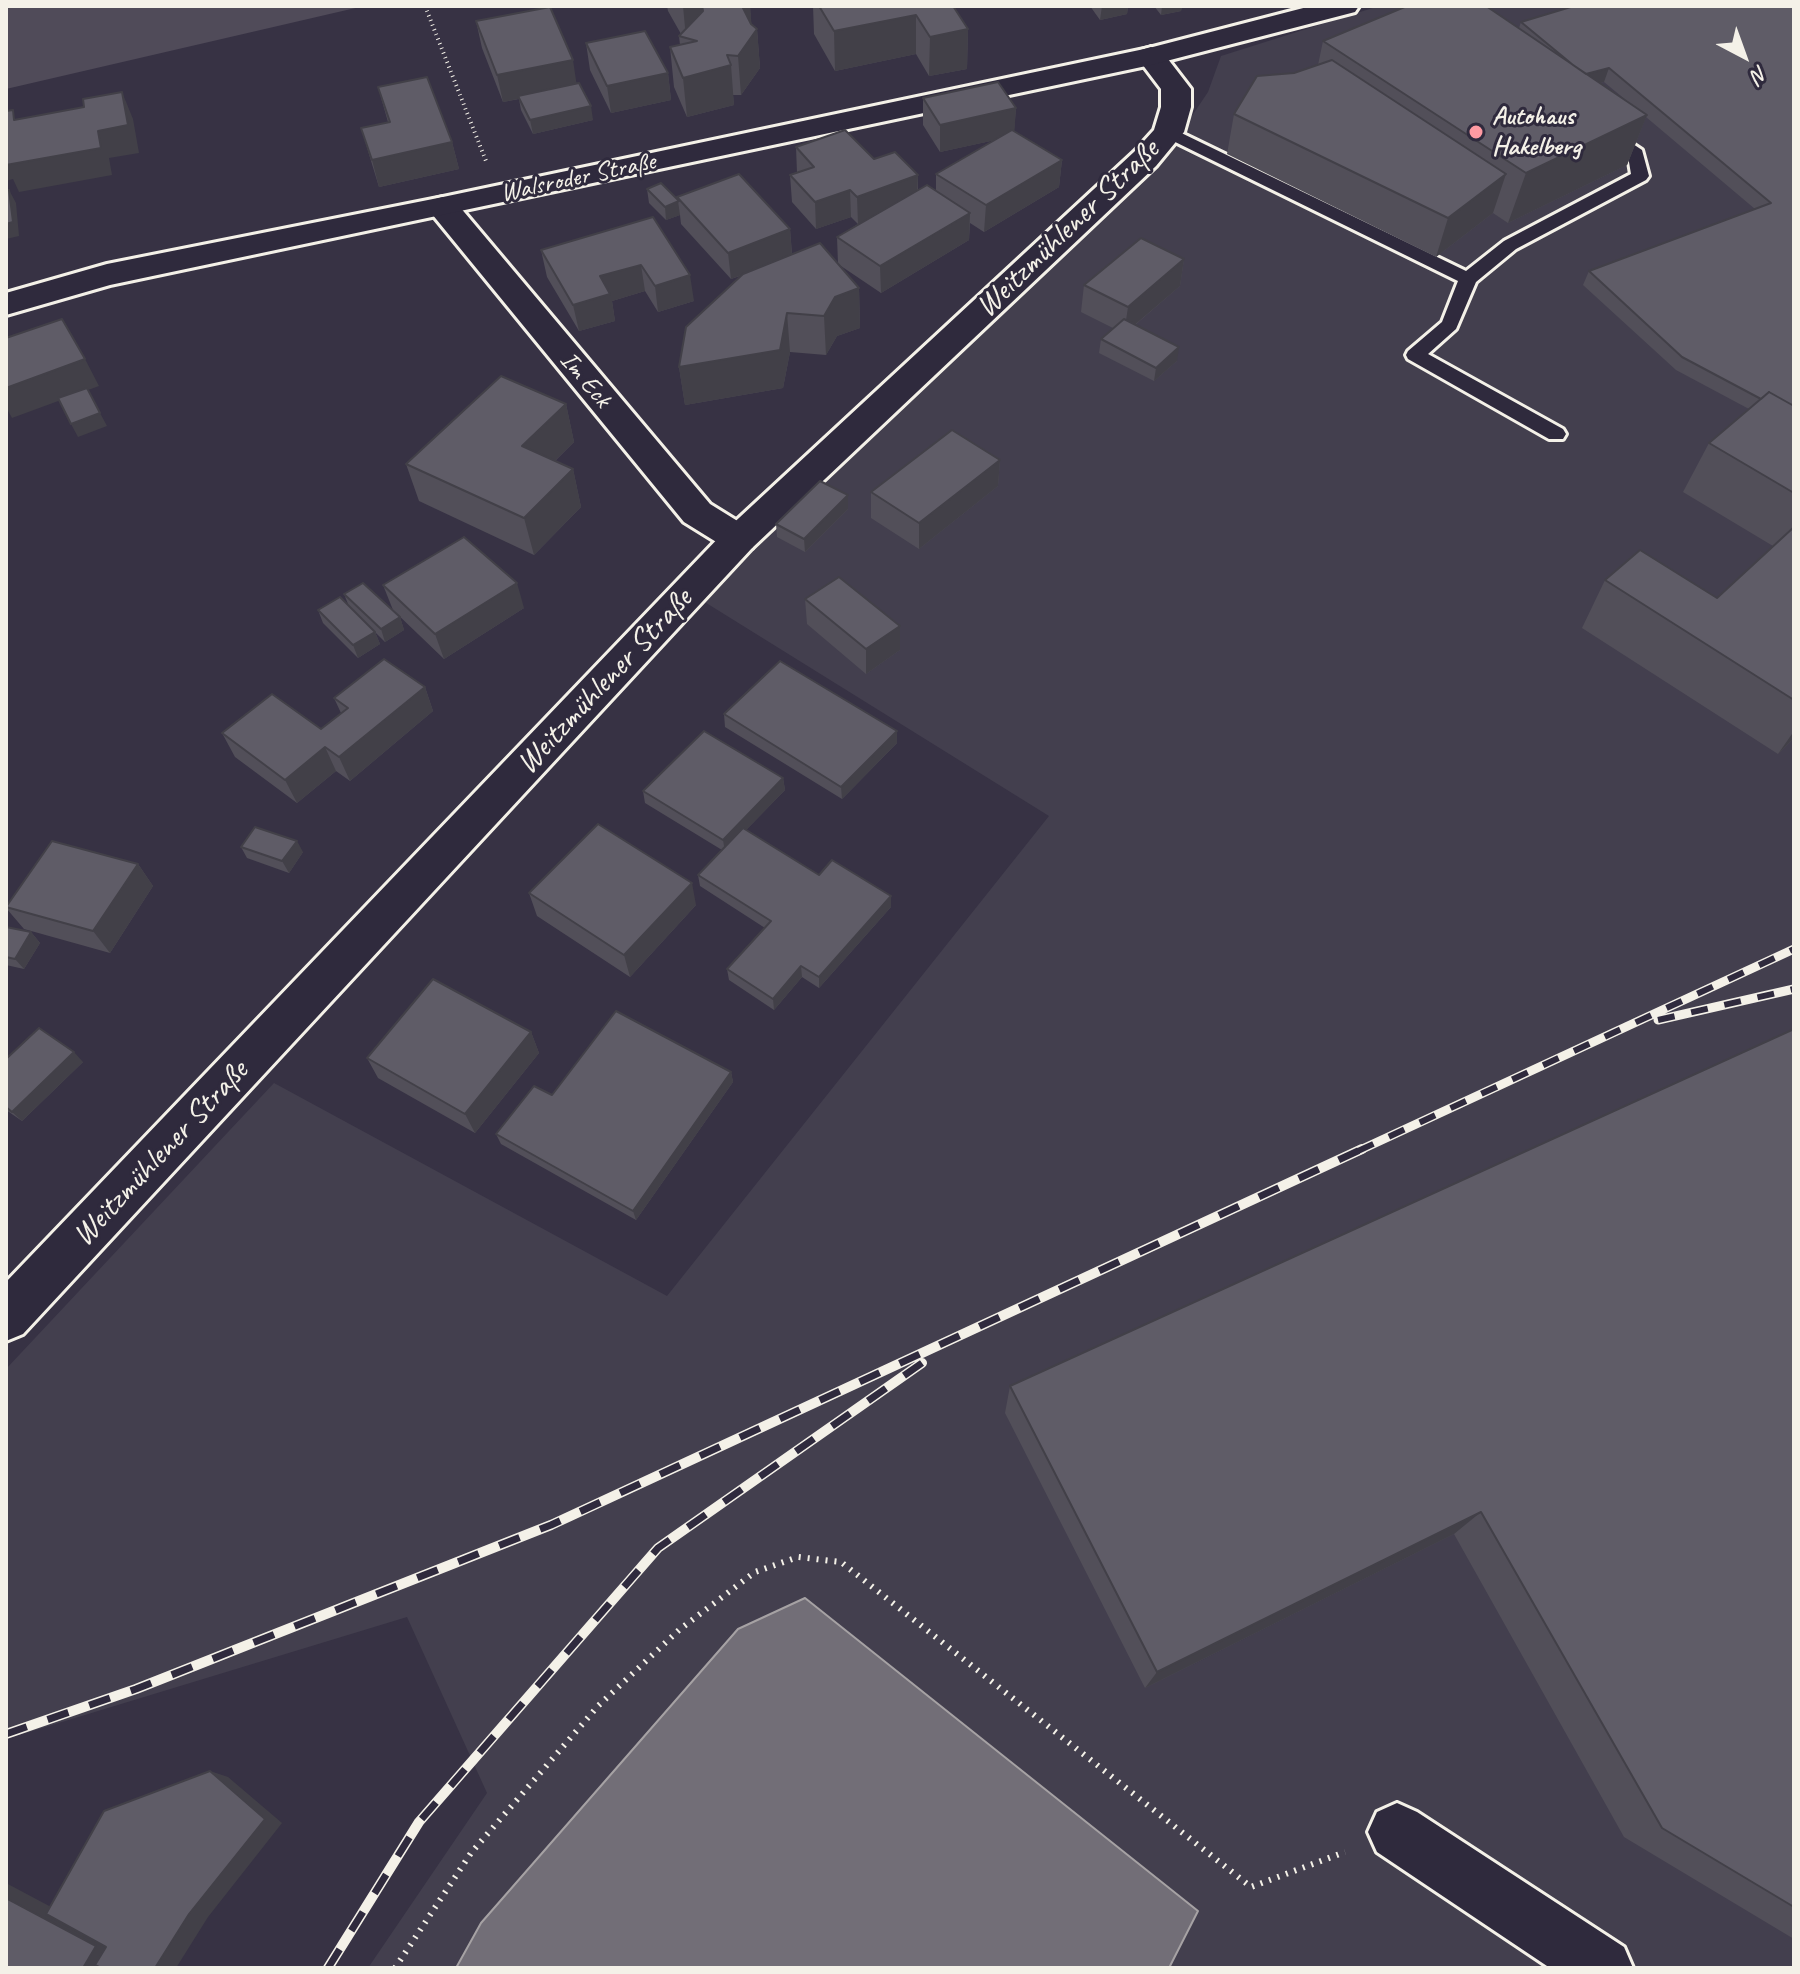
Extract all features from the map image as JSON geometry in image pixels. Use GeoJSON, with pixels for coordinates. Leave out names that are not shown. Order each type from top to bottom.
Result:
{"type":"FeatureCollection","features":[{"type":"Feature","properties":{"kind":"street","name":"Walsroder Straße"},"geometry":{"type":"LineString","coordinates":[[6,304],[107,275],[443,207],[1151,56],[1345,6]]}},
{"type":"Feature","properties":{"kind":"street","name":"Weitzmühlener Straße"},"geometry":{"type":"LineString","coordinates":[[6,1317],[739,539],[1145,159],[1169,132],[1176,107],[1176,89],[1151,56]]}},
{"type":"Feature","properties":{"kind":"street","name":"Im Eck"},"geometry":{"type":"LineString","coordinates":[[443,207],[697,513],[739,539]]}},
{"type":"Feature","properties":{"kind":"street"},"geometry":{"type":"LineString","coordinates":[[1397,1832],[1603,1968]]}},
{"type":"Feature","properties":{"kind":"lane"},"geometry":{"type":"LineString","coordinates":[[1556,434],[1415,355],[1450,325],[1468,279],[1510,245],[1640,176],[1636,154],[1585,120]]}},
{"type":"Feature","properties":{"kind":"lane"},"geometry":{"type":"LineString","coordinates":[[1169,132],[1468,279]]}},
{"type":"Feature","properties":{"kind":"path"},"geometry":{"type":"LineString","coordinates":[[425,6],[499,195]]}},
{"type":"Feature","properties":{"kind":"path"},"geometry":{"type":"LineString","coordinates":[[395,1968],[471,1853],[598,1706],[679,1630],[755,1572],[798,1557],[841,1562],[1251,1887],[1397,1832]]}},
{"type":"Feature","properties":{"kind":"shaded area"},"geometry":{"type":"Polygon","coordinates":[[[6,6],[364,6],[6,89],[6,6]]]}},
{"type":"Feature","properties":{"kind":"shaded area"},"geometry":{"type":"Polygon","coordinates":[[[1379,6],[1794,6],[1794,1968],[368,1968],[487,1793],[407,1617],[6,1739],[6,1369],[274,1083],[667,1296],[1049,816],[695,596],[1171,147],[1208,92],[1221,56],[1379,6]]]}},
{"type":"Feature","properties":{"kind":"shaded area"},"geometry":{"type":"Polygon","coordinates":[[[805,1598],[1198,1911],[1169,1968],[456,1968],[481,1923],[738,1629],[805,1598]]]}},
{"type":"Feature","properties":{"kind":"building"},"geometry":{"type":"Polygon","coordinates":[[[702,6],[742,6],[757,29],[738,56],[727,55],[731,65],[683,78],[670,47],[697,41],[679,36],[703,11],[702,6]]]}},
{"type":"Feature","properties":{"kind":"building"},"geometry":{"type":"Polygon","coordinates":[[[819,6],[953,6],[968,29],[930,37],[916,15],[834,31],[819,6]]]}},
{"type":"Feature","properties":{"kind":"building"},"geometry":{"type":"Polygon","coordinates":[[[1407,6],[1486,6],[1647,115],[1526,173],[1323,41],[1407,6]]]}},
{"type":"Feature","properties":{"kind":"building"},"geometry":{"type":"Polygon","coordinates":[[[1574,6],[1794,6],[1794,406],[1769,392],[1761,399],[1682,357],[1589,271],[1771,203],[1609,68],[1586,74],[1521,22],[1574,6]]]}},
{"type":"Feature","properties":{"kind":"building"},"geometry":{"type":"Polygon","coordinates":[[[550,7],[573,60],[497,75],[476,21],[550,7]]]}},
{"type":"Feature","properties":{"kind":"building"},"geometry":{"type":"Polygon","coordinates":[[[645,31],[668,73],[607,86],[586,43],[645,31]]]}},
{"type":"Feature","properties":{"kind":"building"},"geometry":{"type":"Polygon","coordinates":[[[1332,60],[1506,174],[1448,218],[1234,114],[1257,76],[1294,73],[1332,60]]]}},
{"type":"Feature","properties":{"kind":"building"},"geometry":{"type":"Polygon","coordinates":[[[427,77],[452,142],[372,160],[361,128],[390,122],[378,87],[427,77]]]}},
{"type":"Feature","properties":{"kind":"building"},"geometry":{"type":"Polygon","coordinates":[[[998,82],[1016,108],[940,125],[923,98],[998,82]]]}},
{"type":"Feature","properties":{"kind":"building"},"geometry":{"type":"Polygon","coordinates":[[[579,83],[591,106],[530,120],[518,96],[579,83]]]}},
{"type":"Feature","properties":{"kind":"building"},"geometry":{"type":"Polygon","coordinates":[[[122,92],[128,125],[98,131],[101,148],[6,165],[6,111],[13,110],[14,120],[84,107],[83,99],[122,92]]]}},
{"type":"Feature","properties":{"kind":"building"},"geometry":{"type":"Polygon","coordinates":[[[845,130],[874,159],[895,152],[918,175],[857,197],[850,190],[815,202],[790,175],[814,167],[796,147],[845,130]]]}},
{"type":"Feature","properties":{"kind":"building"},"geometry":{"type":"Polygon","coordinates":[[[1012,130],[1062,160],[986,205],[936,174],[1012,130]]]}},
{"type":"Feature","properties":{"kind":"building"},"geometry":{"type":"Polygon","coordinates":[[[739,174],[790,229],[728,253],[677,197],[739,174]]]}},
{"type":"Feature","properties":{"kind":"building"},"geometry":{"type":"Polygon","coordinates":[[[661,183],[679,201],[665,207],[647,189],[661,183]]]}},
{"type":"Feature","properties":{"kind":"building"},"geometry":{"type":"Polygon","coordinates":[[[927,185],[970,213],[880,266],[837,237],[927,185]]]}},
{"type":"Feature","properties":{"kind":"building"},"geometry":{"type":"Polygon","coordinates":[[[6,190],[9,190],[13,222],[6,224],[6,190]]]}},
{"type":"Feature","properties":{"kind":"building"},"geometry":{"type":"Polygon","coordinates":[[[653,217],[690,275],[655,286],[641,265],[600,276],[610,294],[573,305],[541,250],[653,217]]]}},
{"type":"Feature","properties":{"kind":"building"},"geometry":{"type":"Polygon","coordinates":[[[1141,238],[1184,259],[1128,307],[1084,285],[1141,238]]]}},
{"type":"Feature","properties":{"kind":"building"},"geometry":{"type":"Polygon","coordinates":[[[820,243],[859,288],[835,297],[824,316],[787,313],[780,350],[679,367],[686,327],[743,274],[820,243]]]}},
{"type":"Feature","properties":{"kind":"building"},"geometry":{"type":"Polygon","coordinates":[[[62,319],[85,359],[6,388],[6,338],[62,319]]]}},
{"type":"Feature","properties":{"kind":"building"},"geometry":{"type":"Polygon","coordinates":[[[1124,319],[1179,347],[1156,368],[1101,339],[1124,319]]]}},
{"type":"Feature","properties":{"kind":"building"},"geometry":{"type":"Polygon","coordinates":[[[501,376],[566,404],[522,446],[573,469],[524,518],[406,464],[501,376]]]}},
{"type":"Feature","properties":{"kind":"building"},"geometry":{"type":"Polygon","coordinates":[[[87,388],[100,413],[71,424],[58,398],[87,388]]]}},
{"type":"Feature","properties":{"kind":"building"},"geometry":{"type":"Polygon","coordinates":[[[1769,392],[1794,406],[1794,493],[1709,443],[1769,392]]]}},
{"type":"Feature","properties":{"kind":"building"},"geometry":{"type":"Polygon","coordinates":[[[952,430],[1000,460],[919,523],[871,492],[952,430]]]}},
{"type":"Feature","properties":{"kind":"building"},"geometry":{"type":"Polygon","coordinates":[[[820,481],[848,495],[804,539],[776,524],[820,481]]]}},
{"type":"Feature","properties":{"kind":"building"},"geometry":{"type":"Polygon","coordinates":[[[1794,527],[1794,700],[1605,580],[1640,550],[1717,598],[1794,527]]]}},
{"type":"Feature","properties":{"kind":"building"},"geometry":{"type":"Polygon","coordinates":[[[464,537],[517,583],[435,634],[383,585],[464,537]]]}},
{"type":"Feature","properties":{"kind":"building"},"geometry":{"type":"Polygon","coordinates":[[[839,577],[900,626],[866,649],[805,599],[839,577]]]}},
{"type":"Feature","properties":{"kind":"building"},"geometry":{"type":"Polygon","coordinates":[[[363,583],[400,617],[381,629],[344,594],[363,583]]]}},
{"type":"Feature","properties":{"kind":"building"},"geometry":{"type":"Polygon","coordinates":[[[340,597],[375,632],[353,645],[318,610],[340,597]]]}},
{"type":"Feature","properties":{"kind":"building"},"geometry":{"type":"Polygon","coordinates":[[[384,659],[425,687],[339,757],[325,747],[285,780],[222,733],[272,694],[321,729],[348,708],[334,698],[384,659]]]}},
{"type":"Feature","properties":{"kind":"building"},"geometry":{"type":"Polygon","coordinates":[[[780,661],[897,731],[841,787],[724,714],[780,661]]]}},
{"type":"Feature","properties":{"kind":"building"},"geometry":{"type":"Polygon","coordinates":[[[704,731],[783,778],[723,840],[643,791],[704,731]]]}},
{"type":"Feature","properties":{"kind":"building"},"geometry":{"type":"Polygon","coordinates":[[[598,824],[692,883],[624,955],[529,893],[598,824]]]}},
{"type":"Feature","properties":{"kind":"building"},"geometry":{"type":"Polygon","coordinates":[[[255,827],[297,841],[282,861],[241,847],[255,827]]]}},
{"type":"Feature","properties":{"kind":"building"},"geometry":{"type":"Polygon","coordinates":[[[743,828],[819,875],[832,860],[891,896],[819,977],[801,966],[773,999],[727,969],[771,921],[698,875],[743,828]]]}},
{"type":"Feature","properties":{"kind":"building"},"geometry":{"type":"Polygon","coordinates":[[[52,841],[138,864],[93,931],[6,907],[52,841]]]}},
{"type":"Feature","properties":{"kind":"building"},"geometry":{"type":"Polygon","coordinates":[[[6,927],[31,932],[15,959],[6,957],[6,927]]]}},
{"type":"Feature","properties":{"kind":"building"},"geometry":{"type":"Polygon","coordinates":[[[433,979],[531,1032],[465,1114],[367,1058],[433,979]]]}},
{"type":"Feature","properties":{"kind":"building"},"geometry":{"type":"Polygon","coordinates":[[[616,1011],[731,1072],[633,1211],[496,1134],[534,1086],[552,1095],[616,1011]]]}},
{"type":"Feature","properties":{"kind":"building"},"geometry":{"type":"Polygon","coordinates":[[[39,1028],[74,1052],[12,1112],[6,1107],[6,1059],[39,1028]]]}},
{"type":"Feature","properties":{"kind":"building"},"geometry":{"type":"Polygon","coordinates":[[[1794,1029],[1794,1907],[1662,1828],[1481,1512],[1157,1672],[1010,1386],[1794,1029]]]}},
{"type":"Feature","properties":{"kind":"building"},"geometry":{"type":"Polygon","coordinates":[[[210,1771],[265,1819],[189,1914],[155,1968],[101,1968],[95,1965],[106,1947],[46,1914],[104,1811],[210,1771]]]}},
{"type":"Feature","properties":{"kind":"building"},"geometry":{"type":"Polygon","coordinates":[[[6,1898],[96,1946],[83,1968],[6,1968],[6,1898]]]}},
{"type":"Feature","properties":{"kind":"railway"},"geometry":{"type":"LineString","coordinates":[[1358,1151],[1794,949]]}},
{"type":"Feature","properties":{"kind":"railway"},"geometry":{"type":"LineString","coordinates":[[1658,1020],[1794,989]]}},
{"type":"Feature","properties":{"kind":"railway"},"geometry":{"type":"LineString","coordinates":[[6,1734],[136,1689],[551,1525],[1362,1149]]}},
{"type":"Feature","properties":{"kind":"railway"},"geometry":{"type":"LineString","coordinates":[[328,1968],[419,1822],[658,1548],[922,1363]]}},
{"type":"Feature","properties":{"kind":"place","name":"Autohaus Hakelberg"},"geometry":{"type":"Point","coordinates":[1476,132]}}]}
